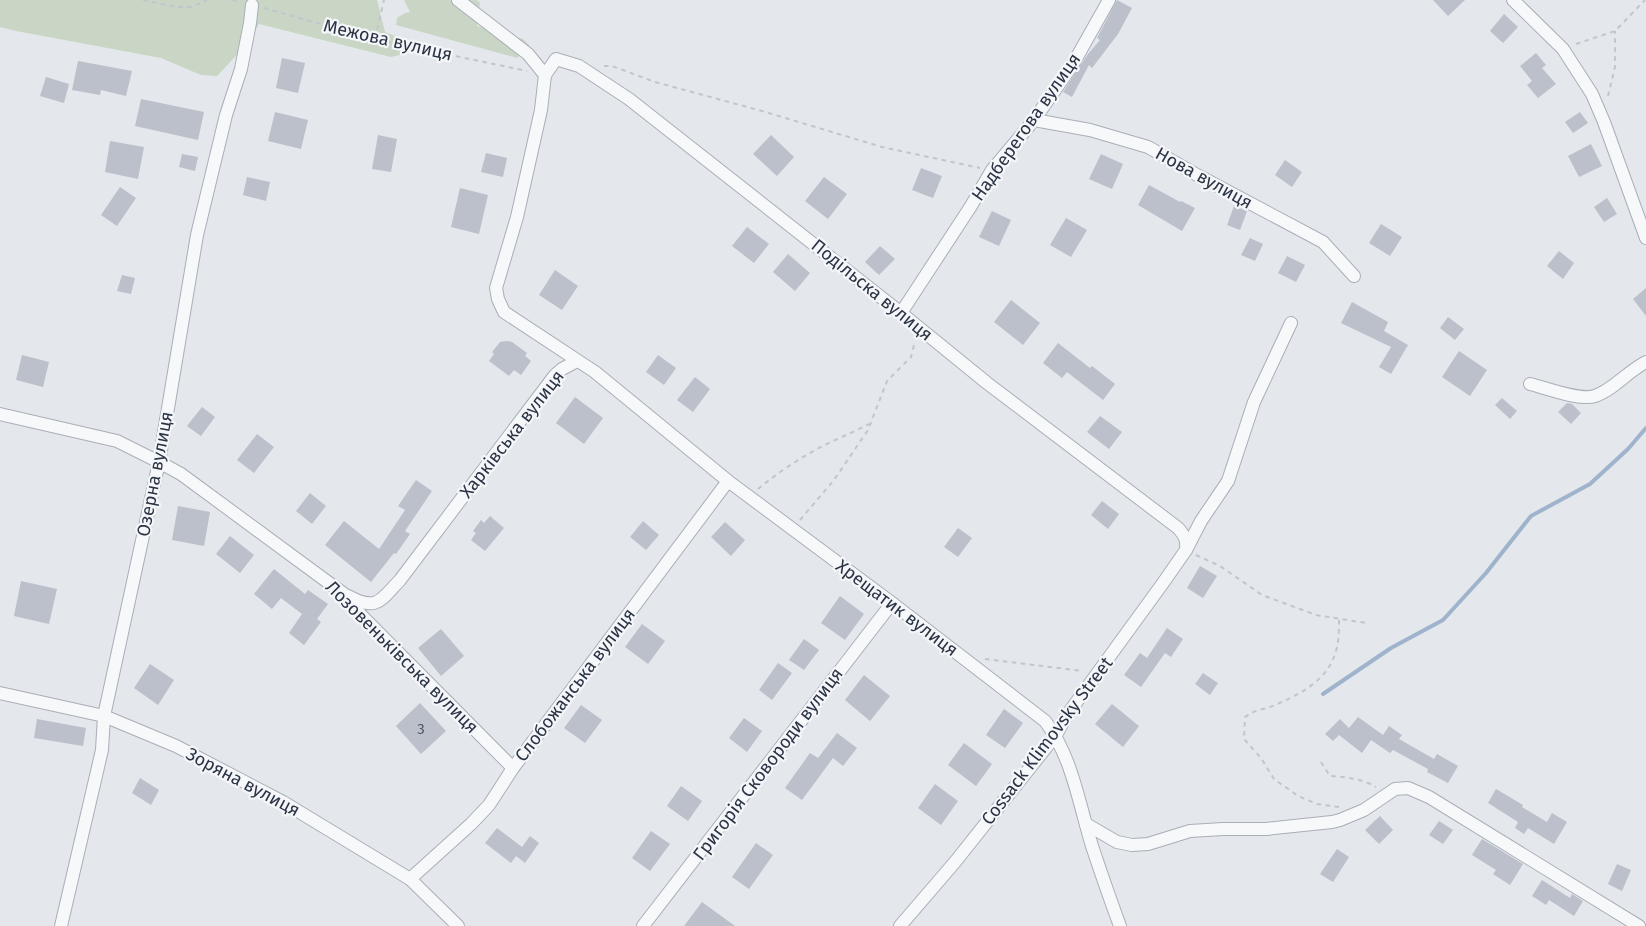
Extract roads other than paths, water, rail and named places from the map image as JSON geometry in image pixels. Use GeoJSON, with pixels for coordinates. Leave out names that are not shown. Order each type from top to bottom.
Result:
{"type":"FeatureCollection","features":[{"type":"Feature","properties":{"kind":"street"},"geometry":{"type":"LineString","coordinates":[[458,0],[528,54],[545,75]]}},
{"type":"Feature","properties":{"kind":"street","name":"Надберегова вулиця"},"geometry":{"type":"LineString","coordinates":[[901,313],[992,171],[1034,120],[1073,64],[1109,0]]}},
{"type":"Feature","properties":{"kind":"street"},"geometry":{"type":"LineString","coordinates":[[1513,0],[1563,49],[1592,93],[1646,238]]}},
{"type":"Feature","properties":{"kind":"street","name":"Озерна вулиця"},"geometry":{"type":"LineString","coordinates":[[61,926],[102,750],[104,716],[159,462],[197,236],[226,116],[241,69],[252,5]]}},
{"type":"Feature","properties":{"kind":"street","name":"Подільска вулиця"},"geometry":{"type":"LineString","coordinates":[[545,75],[556,59],[579,66],[629,99],[996,390],[1178,528],[1185,536],[1186,550]]}},
{"type":"Feature","properties":{"kind":"street","name":"Харківська вулиця"},"geometry":{"type":"LineString","coordinates":[[344,594],[364,604],[383,599],[400,580],[549,382],[562,369],[577,361],[504,312],[496,288],[517,217],[541,110],[545,75]]}},
{"type":"Feature","properties":{"kind":"street","name":"Нова вулиця"},"geometry":{"type":"LineString","coordinates":[[1034,120],[1090,130],[1149,147],[1323,242],[1354,276]]}},
{"type":"Feature","properties":{"kind":"street"},"geometry":{"type":"LineString","coordinates":[[1186,550],[1201,521],[1228,481],[1254,402],[1291,323]]}},
{"type":"Feature","properties":{"kind":"street","name":"Хрещатик вулиця"},"geometry":{"type":"LineString","coordinates":[[577,361],[595,372],[728,481],[1045,721],[1056,735],[1069,769],[1120,926]]}},
{"type":"Feature","properties":{"kind":"street"},"geometry":{"type":"LineString","coordinates":[[1530,384],[1578,397],[1594,397],[1646,362]]}},
{"type":"Feature","properties":{"kind":"street","name":"Лозовеньківська вулиця"},"geometry":{"type":"LineString","coordinates":[[0,414],[117,441],[181,474],[344,594],[361,615],[513,768]]}},
{"type":"Feature","properties":{"kind":"street","name":"Слобожанська вулиця"},"geometry":{"type":"LineString","coordinates":[[410,879],[489,805],[513,768],[728,481]]}},
{"type":"Feature","properties":{"kind":"street","name":"Cossack Klimovsky Street"},"geometry":{"type":"LineString","coordinates":[[900,926],[955,862],[1056,735],[1067,715],[1186,550]]}},
{"type":"Feature","properties":{"kind":"street","name":"Григорія Сковороди вулиця"},"geometry":{"type":"LineString","coordinates":[[644,926],[892,603]]}},
{"type":"Feature","properties":{"kind":"street","name":"Зоряна вулиця"},"geometry":{"type":"LineString","coordinates":[[0,693],[104,716],[176,746],[283,802],[410,879],[458,926]]}},
{"type":"Feature","properties":{"kind":"street"},"geometry":{"type":"LineString","coordinates":[[1086,824],[1117,842],[1132,845],[1148,844],[1190,831],[1266,829],[1332,822],[1364,810],[1386,793],[1395,789],[1408,788],[1429,797],[1639,926]]}},
{"type":"Feature","properties":{"kind":"waterway"},"geometry":{"type":"LineString","coordinates":[[1323,694],[1391,648],[1443,620],[1486,573],[1531,516],[1590,484],[1628,449],[1646,428]]}}]}
